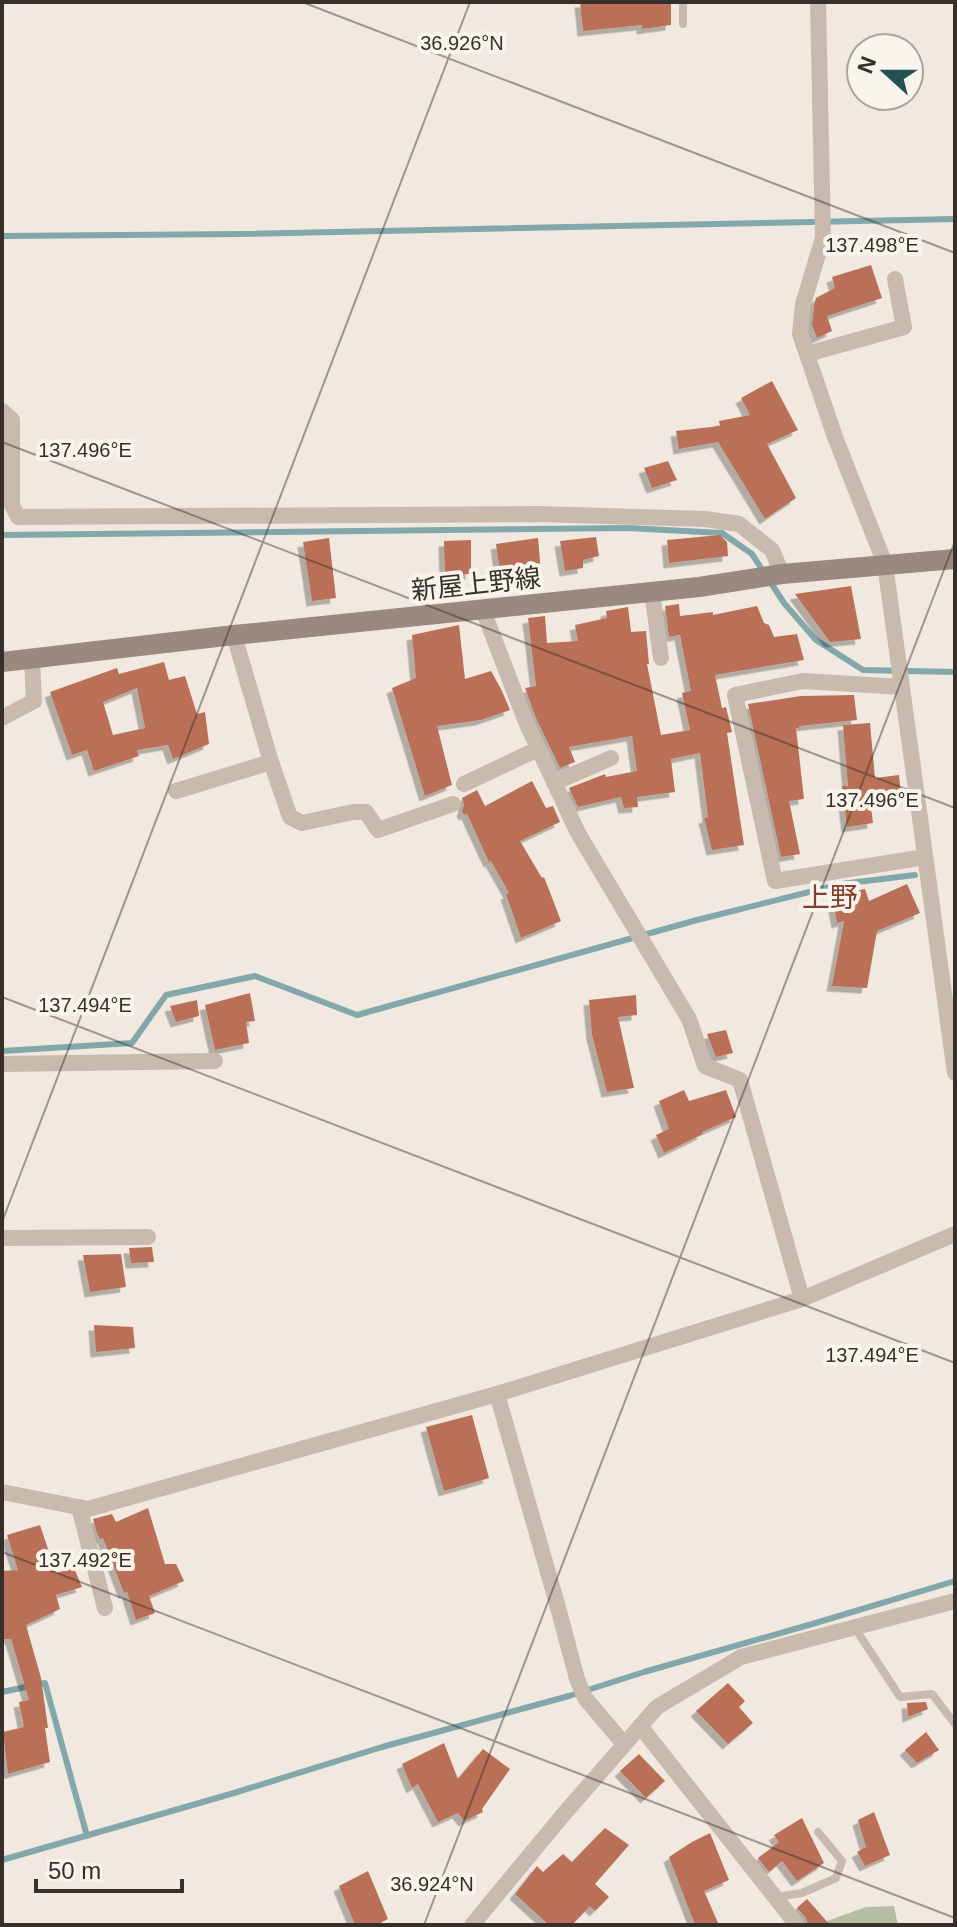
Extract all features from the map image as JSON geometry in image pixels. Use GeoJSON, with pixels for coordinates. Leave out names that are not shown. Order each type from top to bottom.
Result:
{"type":"FeatureCollection","features":[{"type":"Feature","properties":{"kind":"main road","name":"新屋上野線"},"geometry":{"type":"LineString","coordinates":[[2,662],[699,587],[782,574],[955,559]]}},
{"type":"Feature","properties":{"kind":"street"},"geometry":{"type":"LineString","coordinates":[[818,2],[823,238],[803,304],[800,334],[835,437],[885,564],[955,1073]]}},
{"type":"Feature","properties":{"kind":"street"},"geometry":{"type":"LineString","coordinates":[[807,354],[904,327],[895,279]]}},
{"type":"Feature","properties":{"kind":"street"},"geometry":{"type":"LineString","coordinates":[[2,411],[12,420],[12,505],[18,517],[537,514],[705,519],[739,524],[772,550],[782,574]]}},
{"type":"Feature","properties":{"kind":"street"},"geometry":{"type":"LineString","coordinates":[[652,592],[661,658]]}},
{"type":"Feature","properties":{"kind":"street"},"geometry":{"type":"LineString","coordinates":[[483,610],[526,722],[578,833],[689,1019],[705,1066],[740,1080],[802,1299]]}},
{"type":"Feature","properties":{"kind":"street"},"geometry":{"type":"LineString","coordinates":[[234,635],[290,817],[302,823],[366,812],[378,830],[453,804]]}},
{"type":"Feature","properties":{"kind":"street"},"geometry":{"type":"LineString","coordinates":[[2,718],[34,701],[32,659]]}},
{"type":"Feature","properties":{"kind":"street"},"geometry":{"type":"LineString","coordinates":[[902,687],[803,681],[735,695],[775,881],[925,857]]}},
{"type":"Feature","properties":{"kind":"street"},"geometry":{"type":"LineString","coordinates":[[464,784],[538,749]]}},
{"type":"Feature","properties":{"kind":"street"},"geometry":{"type":"LineString","coordinates":[[554,783],[611,758]]}},
{"type":"Feature","properties":{"kind":"street"},"geometry":{"type":"LineString","coordinates":[[176,791],[271,762]]}},
{"type":"Feature","properties":{"kind":"street"},"geometry":{"type":"LineString","coordinates":[[2,1064],[215,1061]]}},
{"type":"Feature","properties":{"kind":"street"},"geometry":{"type":"LineString","coordinates":[[2,1492],[88,1509],[497,1394],[802,1299],[955,1234]]}},
{"type":"Feature","properties":{"kind":"street"},"geometry":{"type":"LineString","coordinates":[[2,1238],[148,1237]]}},
{"type":"Feature","properties":{"kind":"street"},"geometry":{"type":"LineString","coordinates":[[497,1394],[577,1679],[585,1698],[624,1744]]}},
{"type":"Feature","properties":{"kind":"street"},"geometry":{"type":"LineString","coordinates":[[79,1507],[105,1608]]}},
{"type":"Feature","properties":{"kind":"street"},"geometry":{"type":"LineString","coordinates":[[472,1925],[657,1707],[741,1657],[955,1601]]}},
{"type":"Feature","properties":{"kind":"street"},"geometry":{"type":"LineString","coordinates":[[640,1726],[797,1925]]}},
{"type":"Feature","properties":{"kind":"lane"},"geometry":{"type":"LineString","coordinates":[[683,2],[683,24]]}},
{"type":"Feature","properties":{"kind":"lane"},"geometry":{"type":"LineString","coordinates":[[855,1627],[900,1697],[932,1694],[955,1724]]}},
{"type":"Feature","properties":{"kind":"lane"},"geometry":{"type":"LineString","coordinates":[[775,1897],[802,1893],[836,1878],[842,1861],[818,1832]]}},
{"type":"Feature","properties":{"kind":"green space"},"geometry":{"type":"Polygon","coordinates":[[[894,1906],[898,1925],[824,1925],[827,1921],[866,1907],[894,1906]]]}},
{"type":"Feature","properties":{"kind":"building"},"geometry":{"type":"Polygon","coordinates":[[[580,2],[671,2],[671,25],[583,31],[580,2]]]}},
{"type":"Feature","properties":{"kind":"building"},"geometry":{"type":"Polygon","coordinates":[[[871,265],[882,298],[827,316],[832,331],[817,338],[812,325],[816,298],[835,288],[832,277],[871,265]]]}},
{"type":"Feature","properties":{"kind":"building"},"geometry":{"type":"Polygon","coordinates":[[[772,381],[798,430],[767,444],[796,498],[765,519],[718,442],[679,449],[676,431],[720,426],[719,421],[750,415],[741,398],[772,381]]]}},
{"type":"Feature","properties":{"kind":"building"},"geometry":{"type":"Polygon","coordinates":[[[668,461],[677,480],[652,488],[644,468],[668,461]]]}},
{"type":"Feature","properties":{"kind":"building"},"geometry":{"type":"Polygon","coordinates":[[[720,535],[727,542],[728,556],[669,563],[667,540],[720,535]]]}},
{"type":"Feature","properties":{"kind":"building"},"geometry":{"type":"Polygon","coordinates":[[[596,537],[599,556],[583,560],[583,568],[565,571],[560,541],[596,537]]]}},
{"type":"Feature","properties":{"kind":"building"},"geometry":{"type":"Polygon","coordinates":[[[329,538],[336,598],[312,601],[303,542],[329,538]]]}},
{"type":"Feature","properties":{"kind":"building"},"geometry":{"type":"Polygon","coordinates":[[[538,538],[541,573],[501,578],[496,544],[538,538]]]}},
{"type":"Feature","properties":{"kind":"building"},"geometry":{"type":"Polygon","coordinates":[[[471,540],[471,574],[445,575],[444,541],[471,540]]]}},
{"type":"Feature","properties":{"kind":"building"},"geometry":{"type":"Polygon","coordinates":[[[851,586],[861,639],[830,642],[795,594],[851,586]]]}},
{"type":"Feature","properties":{"kind":"building"},"geometry":{"type":"Polygon","coordinates":[[[679,604],[680,616],[713,612],[713,615],[757,606],[774,637],[797,634],[804,660],[715,675],[722,708],[726,707],[732,732],[727,733],[744,845],[712,850],[704,818],[708,817],[700,753],[671,759],[675,792],[637,797],[638,807],[624,808],[621,797],[578,807],[569,788],[605,774],[606,777],[637,771],[632,736],[569,747],[575,762],[560,768],[525,688],[536,686],[528,618],[545,616],[547,643],[578,641],[575,625],[607,618],[606,611],[628,607],[631,632],[646,631],[647,664],[661,735],[690,730],[682,693],[691,691],[680,635],[669,637],[665,606],[679,604]]]}},
{"type":"Feature","properties":{"kind":"building"},"geometry":{"type":"Polygon","coordinates":[[[459,625],[465,679],[491,671],[510,710],[481,720],[437,726],[452,785],[425,796],[392,688],[416,678],[412,635],[459,625]]]}},
{"type":"Feature","properties":{"kind":"building"},"geometry":{"type":"Polygon","coordinates":[[[164,662],[169,680],[185,676],[197,714],[205,712],[209,744],[173,759],[168,745],[137,750],[139,756],[94,771],[87,750],[72,755],[50,692],[117,668],[119,674],[164,662]],[[137,688],[103,702],[113,735],[145,728],[137,688]]]}},
{"type":"Feature","properties":{"kind":"building"},"geometry":{"type":"Polygon","coordinates":[[[854,695],[857,720],[796,728],[804,799],[789,801],[800,854],[781,857],[748,704],[801,696],[854,695]]]}},
{"type":"Feature","properties":{"kind":"building"},"geometry":{"type":"Polygon","coordinates":[[[870,723],[875,778],[899,775],[901,795],[870,800],[873,823],[847,827],[842,786],[848,786],[843,725],[870,723]]]}},
{"type":"Feature","properties":{"kind":"building"},"geometry":{"type":"Polygon","coordinates":[[[532,781],[546,808],[553,806],[560,822],[520,841],[544,877],[561,921],[521,938],[506,894],[509,893],[489,862],[467,814],[464,815],[462,811],[462,798],[477,790],[485,806],[532,781]]]}},
{"type":"Feature","properties":{"kind":"building"},"geometry":{"type":"Polygon","coordinates":[[[907,884],[920,913],[877,931],[867,988],[832,986],[844,921],[837,923],[832,896],[865,889],[869,901],[907,884]]]}},
{"type":"Feature","properties":{"kind":"building"},"geometry":{"type":"Polygon","coordinates":[[[250,993],[255,1021],[246,1022],[249,1043],[215,1050],[205,1005],[250,993]]]}},
{"type":"Feature","properties":{"kind":"building"},"geometry":{"type":"Polygon","coordinates":[[[636,995],[637,1015],[618,1017],[634,1088],[607,1092],[592,1035],[589,1000],[636,995]]]}},
{"type":"Feature","properties":{"kind":"building"},"geometry":{"type":"Polygon","coordinates":[[[197,1000],[199,1016],[176,1022],[170,1006],[197,1000]]]}},
{"type":"Feature","properties":{"kind":"building"},"geometry":{"type":"Polygon","coordinates":[[[726,1030],[733,1053],[716,1057],[707,1034],[726,1030]]]}},
{"type":"Feature","properties":{"kind":"building"},"geometry":{"type":"Polygon","coordinates":[[[684,1090],[689,1101],[726,1090],[736,1117],[664,1153],[656,1135],[669,1129],[659,1101],[684,1090]]]}},
{"type":"Feature","properties":{"kind":"building"},"geometry":{"type":"Polygon","coordinates":[[[152,1247],[154,1262],[131,1263],[129,1248],[152,1247]]]}},
{"type":"Feature","properties":{"kind":"building"},"geometry":{"type":"Polygon","coordinates":[[[121,1254],[126,1287],[90,1292],[83,1255],[121,1254]]]}},
{"type":"Feature","properties":{"kind":"building"},"geometry":{"type":"Polygon","coordinates":[[[94,1325],[133,1327],[135,1348],[96,1352],[94,1325]]]}},
{"type":"Feature","properties":{"kind":"building"},"geometry":{"type":"Polygon","coordinates":[[[472,1415],[489,1478],[444,1491],[426,1427],[472,1415]]]}},
{"type":"Feature","properties":{"kind":"building"},"geometry":{"type":"Polygon","coordinates":[[[148,1508],[165,1564],[176,1564],[184,1581],[149,1596],[155,1613],[136,1620],[127,1592],[124,1593],[93,1519],[112,1514],[116,1522],[148,1508]]]}},
{"type":"Feature","properties":{"kind":"building"},"geometry":{"type":"Polygon","coordinates":[[[40,1525],[56,1573],[74,1568],[82,1587],[56,1595],[60,1609],[26,1625],[41,1678],[50,1762],[8,1774],[3,1732],[24,1727],[19,1702],[29,1700],[11,1639],[2,1639],[2,1571],[18,1570],[7,1535],[40,1525]]]}},
{"type":"Feature","properties":{"kind":"building"},"geometry":{"type":"Polygon","coordinates":[[[728,1683],[745,1701],[739,1707],[753,1723],[728,1744],[696,1711],[728,1683]]]}},
{"type":"Feature","properties":{"kind":"building"},"geometry":{"type":"Polygon","coordinates":[[[926,1702],[928,1709],[908,1717],[907,1703],[926,1702]]]}},
{"type":"Feature","properties":{"kind":"building"},"geometry":{"type":"Polygon","coordinates":[[[926,1732],[939,1750],[917,1763],[905,1750],[926,1732]]]}},
{"type":"Feature","properties":{"kind":"building"},"geometry":{"type":"Polygon","coordinates":[[[444,1743],[458,1779],[483,1749],[510,1769],[482,1809],[483,1812],[464,1821],[458,1813],[438,1822],[418,1784],[412,1788],[402,1764],[444,1743]]]}},
{"type":"Feature","properties":{"kind":"building"},"geometry":{"type":"Polygon","coordinates":[[[639,1754],[665,1781],[646,1798],[620,1771],[639,1754]]]}},
{"type":"Feature","properties":{"kind":"building"},"geometry":{"type":"Polygon","coordinates":[[[874,1812],[890,1855],[865,1866],[857,1852],[866,1847],[858,1820],[874,1812]]]}},
{"type":"Feature","properties":{"kind":"building"},"geometry":{"type":"Polygon","coordinates":[[[802,1818],[824,1863],[797,1881],[782,1861],[769,1872],[758,1858],[779,1842],[774,1835],[802,1818]]]}},
{"type":"Feature","properties":{"kind":"building"},"geometry":{"type":"Polygon","coordinates":[[[605,1828],[629,1845],[595,1884],[609,1897],[595,1911],[590,1906],[572,1925],[549,1925],[515,1894],[537,1866],[543,1872],[563,1854],[572,1862],[605,1828]]]}},
{"type":"Feature","properties":{"kind":"building"},"geometry":{"type":"Polygon","coordinates":[[[710,1833],[729,1880],[704,1891],[719,1925],[695,1925],[669,1857],[710,1833]]]}},
{"type":"Feature","properties":{"kind":"building"},"geometry":{"type":"Polygon","coordinates":[[[368,1871],[388,1919],[376,1925],[355,1925],[339,1886],[368,1871]]]}},
{"type":"Feature","properties":{"kind":"building"},"geometry":{"type":"Polygon","coordinates":[[[807,1899],[830,1925],[808,1925],[797,1908],[807,1899]]]}},
{"type":"Feature","properties":{"kind":"waterway"},"geometry":{"type":"LineString","coordinates":[[2,236],[955,219]]}},
{"type":"Feature","properties":{"kind":"waterway"},"geometry":{"type":"LineString","coordinates":[[2,535],[628,528],[722,533],[752,554],[784,603],[816,640],[863,670],[955,672]]}},
{"type":"Feature","properties":{"kind":"waterway"},"geometry":{"type":"LineString","coordinates":[[2,1051],[132,1043],[166,995],[255,976],[357,1015],[697,920],[841,884],[915,875]]}},
{"type":"Feature","properties":{"kind":"waterway"},"geometry":{"type":"LineString","coordinates":[[2,1860],[955,1581]]}},
{"type":"Feature","properties":{"kind":"waterway"},"geometry":{"type":"LineString","coordinates":[[2,1692],[45,1683],[87,1836]]}},
{"type":"Feature","properties":{"kind":"district","name":"上野"},"geometry":{"type":"Point","coordinates":[830,897]}}]}
